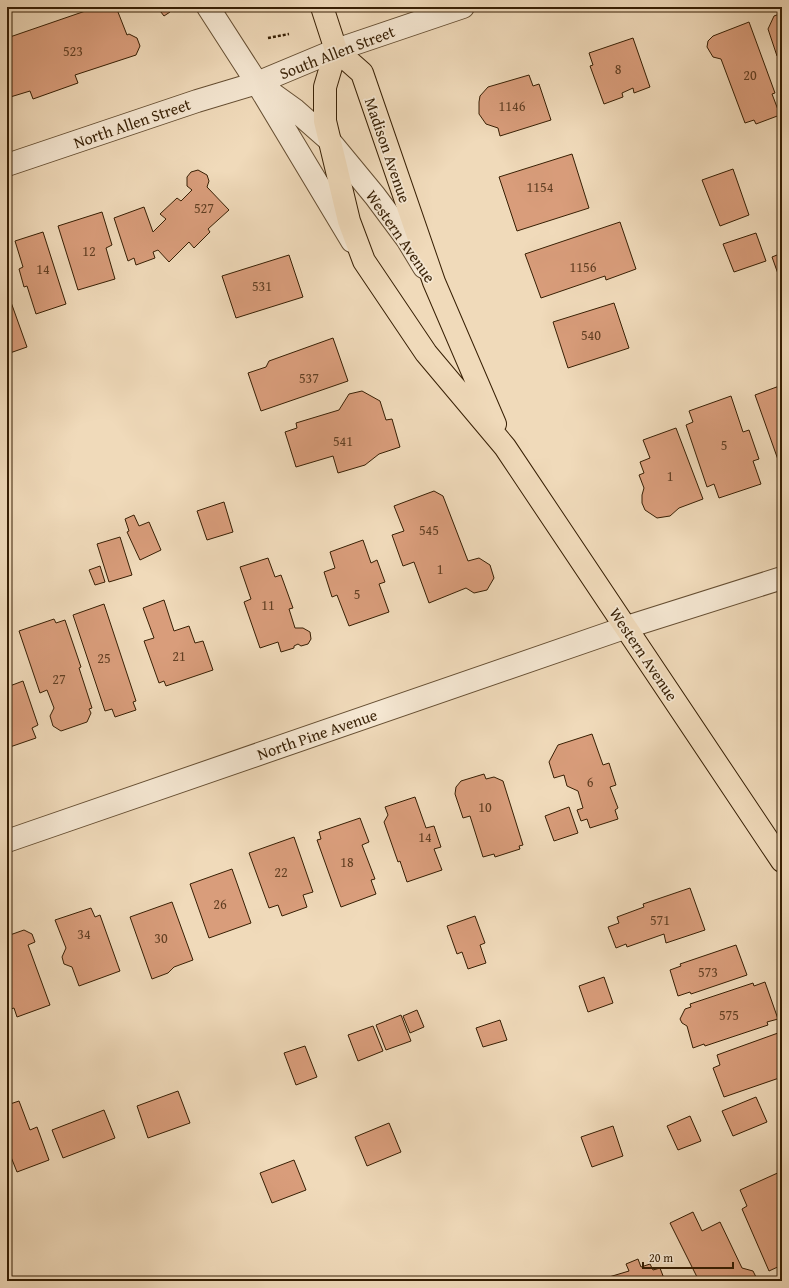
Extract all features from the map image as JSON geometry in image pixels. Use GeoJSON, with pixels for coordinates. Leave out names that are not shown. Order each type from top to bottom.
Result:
{"type":"FeatureCollection","features":[{"type":"Feature","properties":{"kind":"main road"},"geometry":{"type":"LineString","coordinates":[[322,7],[336,50],[325,87],[325,121],[328,139],[349,221],[364,261]]}},
{"type":"Feature","properties":{"kind":"main road","name":"Madison Avenue"},"geometry":{"type":"LineString","coordinates":[[336,50],[362,73],[434,282]]}},
{"type":"Feature","properties":{"kind":"main road","name":"Western Avenue"},"geometry":{"type":"LineString","coordinates":[[364,261],[426,353],[505,447],[627,627],[782,861]]}},
{"type":"Feature","properties":{"kind":"main road","name":"Western Avenue"},"geometry":{"type":"LineString","coordinates":[[434,282],[505,447]]}},
{"type":"Feature","properties":{"kind":"street","name":"Western Avenue"},"geometry":{"type":"LineString","coordinates":[[208,7],[257,83],[364,261]]}},
{"type":"Feature","properties":{"kind":"street","name":"South Allen Street"},"geometry":{"type":"LineString","coordinates":[[257,83],[336,50],[463,7]]}},
{"type":"Feature","properties":{"kind":"street","name":"Western Avenue"},"geometry":{"type":"LineString","coordinates":[[257,83],[295,110],[328,139],[375,196],[407,239],[434,282]]}},
{"type":"Feature","properties":{"kind":"street","name":"North Allen Street"},"geometry":{"type":"LineString","coordinates":[[7,165],[197,101],[257,83]]}},
{"type":"Feature","properties":{"kind":"street","name":"North Pine Avenue"},"geometry":{"type":"LineString","coordinates":[[7,841],[627,627],[782,578]]}},
{"type":"Feature","properties":{"kind":"path"},"geometry":{"type":"LineString","coordinates":[[268,38],[289,34]]}},
{"type":"Feature","properties":{"kind":"building"},"geometry":{"type":"Polygon","coordinates":[[[97,7],[116,7],[127,35],[129,34],[137,38],[140,46],[136,55],[75,75],[78,83],[33,99],[30,91],[7,98],[7,38],[97,7]]]}},
{"type":"Feature","properties":{"kind":"building"},"geometry":{"type":"Polygon","coordinates":[[[157,7],[166,7],[170,12],[164,16],[157,7]]]}},
{"type":"Feature","properties":{"kind":"building"},"geometry":{"type":"Polygon","coordinates":[[[782,13],[782,55],[777,56],[768,29],[774,16],[782,13]]]}},
{"type":"Feature","properties":{"kind":"building"},"geometry":{"type":"Polygon","coordinates":[[[749,22],[775,93],[772,94],[780,115],[756,124],[754,120],[745,123],[721,59],[713,57],[707,47],[708,41],[713,36],[749,22]]]}},
{"type":"Feature","properties":{"kind":"building"},"geometry":{"type":"Polygon","coordinates":[[[633,38],[650,87],[634,93],[633,88],[622,93],[623,97],[604,104],[590,66],[593,65],[589,53],[633,38]]]}},
{"type":"Feature","properties":{"kind":"building"},"geometry":{"type":"Polygon","coordinates":[[[529,75],[533,86],[539,84],[551,120],[500,136],[498,128],[486,124],[479,114],[480,96],[488,87],[529,75]]]}},
{"type":"Feature","properties":{"kind":"building"},"geometry":{"type":"Polygon","coordinates":[[[572,154],[589,208],[517,231],[499,177],[572,154]]]}},
{"type":"Feature","properties":{"kind":"building"},"geometry":{"type":"Polygon","coordinates":[[[733,169],[749,215],[720,226],[702,180],[733,169]]]}},
{"type":"Feature","properties":{"kind":"building"},"geometry":{"type":"Polygon","coordinates":[[[198,170],[207,175],[209,181],[207,187],[229,210],[208,229],[210,232],[194,248],[189,242],[169,262],[158,250],[153,252],[155,258],[136,265],[134,258],[128,261],[114,218],[144,207],[153,232],[166,219],[160,214],[177,198],[181,201],[192,190],[187,186],[187,177],[191,172],[198,170]]]}},
{"type":"Feature","properties":{"kind":"building"},"geometry":{"type":"Polygon","coordinates":[[[102,212],[112,245],[106,248],[115,279],[78,290],[58,226],[102,212]]]}},
{"type":"Feature","properties":{"kind":"building"},"geometry":{"type":"Polygon","coordinates":[[[620,222],[636,269],[606,280],[605,276],[541,298],[525,254],[620,222]]]}},
{"type":"Feature","properties":{"kind":"building"},"geometry":{"type":"Polygon","coordinates":[[[43,232],[66,304],[36,314],[27,286],[24,287],[19,269],[23,267],[15,241],[43,232]]]}},
{"type":"Feature","properties":{"kind":"building"},"geometry":{"type":"Polygon","coordinates":[[[756,233],[766,261],[734,272],[723,244],[756,233]]]}},
{"type":"Feature","properties":{"kind":"building"},"geometry":{"type":"Polygon","coordinates":[[[782,253],[782,285],[772,257],[782,253]]]}},
{"type":"Feature","properties":{"kind":"building"},"geometry":{"type":"Polygon","coordinates":[[[289,255],[303,297],[236,318],[222,276],[289,255]]]}},
{"type":"Feature","properties":{"kind":"building"},"geometry":{"type":"Polygon","coordinates":[[[7,291],[27,347],[7,354],[7,291]]]}},
{"type":"Feature","properties":{"kind":"building"},"geometry":{"type":"Polygon","coordinates":[[[614,303],[629,348],[568,368],[553,322],[614,303]]]}},
{"type":"Feature","properties":{"kind":"building"},"geometry":{"type":"Polygon","coordinates":[[[333,338],[348,381],[261,411],[248,373],[266,367],[269,361],[333,338]]]}},
{"type":"Feature","properties":{"kind":"building"},"geometry":{"type":"Polygon","coordinates":[[[782,385],[782,471],[755,395],[782,385]]]}},
{"type":"Feature","properties":{"kind":"building"},"geometry":{"type":"Polygon","coordinates":[[[362,391],[380,401],[386,420],[392,419],[400,447],[379,454],[365,465],[338,473],[333,456],[296,467],[285,432],[297,428],[296,423],[339,410],[349,394],[362,391]]]}},
{"type":"Feature","properties":{"kind":"building"},"geometry":{"type":"Polygon","coordinates":[[[731,396],[743,432],[749,430],[759,459],[753,461],[761,484],[719,498],[714,484],[707,487],[686,425],[693,422],[689,411],[731,396]]]}},
{"type":"Feature","properties":{"kind":"building"},"geometry":{"type":"Polygon","coordinates":[[[676,428],[703,499],[679,508],[670,516],[657,518],[645,510],[642,503],[644,488],[639,475],[644,473],[640,462],[650,458],[643,440],[676,428]]]}},
{"type":"Feature","properties":{"kind":"building"},"geometry":{"type":"Polygon","coordinates":[[[434,491],[443,496],[468,561],[479,558],[490,565],[494,578],[487,590],[474,593],[466,588],[429,603],[414,562],[403,566],[392,535],[404,531],[394,506],[434,491]]]}},
{"type":"Feature","properties":{"kind":"building"},"geometry":{"type":"Polygon","coordinates":[[[224,502],[233,532],[207,540],[197,511],[224,502]]]}},
{"type":"Feature","properties":{"kind":"building"},"geometry":{"type":"Polygon","coordinates":[[[134,515],[139,526],[149,522],[161,550],[140,560],[127,532],[129,531],[125,519],[134,515]]]}},
{"type":"Feature","properties":{"kind":"building"},"geometry":{"type":"Polygon","coordinates":[[[120,537],[132,575],[109,582],[97,544],[120,537]]]}},
{"type":"Feature","properties":{"kind":"building"},"geometry":{"type":"Polygon","coordinates":[[[363,540],[371,563],[377,560],[385,582],[379,584],[389,612],[349,626],[337,595],[332,597],[324,572],[335,568],[330,552],[363,540]]]}},
{"type":"Feature","properties":{"kind":"building"},"geometry":{"type":"Polygon","coordinates":[[[268,558],[275,577],[281,575],[293,608],[289,609],[295,628],[303,628],[310,632],[311,639],[308,644],[301,646],[298,644],[294,646],[294,648],[281,652],[278,642],[260,648],[244,602],[251,599],[240,567],[268,558]]]}},
{"type":"Feature","properties":{"kind":"building"},"geometry":{"type":"Polygon","coordinates":[[[100,566],[105,582],[95,585],[89,570],[100,566]]]}},
{"type":"Feature","properties":{"kind":"building"},"geometry":{"type":"Polygon","coordinates":[[[164,600],[174,631],[189,626],[195,643],[203,641],[213,670],[166,686],[164,681],[159,683],[144,641],[154,638],[143,608],[164,600]]]}},
{"type":"Feature","properties":{"kind":"building"},"geometry":{"type":"Polygon","coordinates":[[[104,604],[136,701],[133,702],[136,710],[115,717],[112,709],[105,711],[73,615],[104,604]]]}},
{"type":"Feature","properties":{"kind":"building"},"geometry":{"type":"Polygon","coordinates":[[[54,619],[56,623],[65,620],[81,667],[79,668],[92,708],[89,709],[91,713],[87,722],[61,731],[53,726],[50,716],[54,708],[47,690],[40,693],[19,631],[54,619]]]}},
{"type":"Feature","properties":{"kind":"building"},"geometry":{"type":"Polygon","coordinates":[[[23,681],[38,725],[32,728],[36,738],[7,748],[7,687],[23,681]]]}},
{"type":"Feature","properties":{"kind":"building"},"geometry":{"type":"Polygon","coordinates":[[[592,734],[603,765],[609,763],[616,785],[610,787],[618,808],[615,810],[618,819],[590,828],[587,819],[581,821],[577,810],[583,808],[578,791],[567,786],[564,775],[554,778],[549,762],[558,745],[592,734]]]}},
{"type":"Feature","properties":{"kind":"building"},"geometry":{"type":"Polygon","coordinates":[[[484,774],[486,779],[494,777],[503,781],[523,845],[519,846],[520,849],[495,857],[494,854],[483,857],[470,816],[463,818],[455,794],[456,787],[461,781],[484,774]]]}},
{"type":"Feature","properties":{"kind":"building"},"geometry":{"type":"Polygon","coordinates":[[[415,797],[426,828],[434,826],[441,847],[434,849],[442,870],[407,882],[400,861],[398,862],[384,822],[388,815],[385,807],[415,797]]]}},
{"type":"Feature","properties":{"kind":"building"},"geometry":{"type":"Polygon","coordinates":[[[569,807],[578,833],[554,841],[545,816],[569,807]]]}},
{"type":"Feature","properties":{"kind":"building"},"geometry":{"type":"Polygon","coordinates":[[[360,818],[369,842],[362,845],[375,879],[371,880],[376,894],[341,907],[317,840],[321,839],[319,832],[360,818]]]}},
{"type":"Feature","properties":{"kind":"building"},"geometry":{"type":"Polygon","coordinates":[[[294,837],[313,892],[303,895],[307,907],[282,916],[278,905],[269,908],[249,853],[294,837]]]}},
{"type":"Feature","properties":{"kind":"building"},"geometry":{"type":"Polygon","coordinates":[[[232,869],[251,923],[209,938],[190,884],[232,869]]]}},
{"type":"Feature","properties":{"kind":"building"},"geometry":{"type":"Polygon","coordinates":[[[690,888],[705,930],[666,943],[664,934],[627,947],[626,944],[616,948],[608,927],[619,923],[617,917],[644,907],[643,904],[690,888]]]}},
{"type":"Feature","properties":{"kind":"building"},"geometry":{"type":"Polygon","coordinates":[[[172,902],[193,960],[174,967],[168,973],[152,979],[130,917],[172,902]]]}},
{"type":"Feature","properties":{"kind":"building"},"geometry":{"type":"Polygon","coordinates":[[[91,908],[95,917],[100,915],[120,971],[79,986],[72,967],[64,964],[62,957],[66,948],[55,920],[91,908]]]}},
{"type":"Feature","properties":{"kind":"building"},"geometry":{"type":"Polygon","coordinates":[[[475,916],[485,943],[480,945],[486,963],[468,969],[462,952],[457,954],[447,926],[475,916]]]}},
{"type":"Feature","properties":{"kind":"building"},"geometry":{"type":"Polygon","coordinates":[[[24,930],[32,934],[35,942],[28,945],[50,1005],[17,1017],[14,1008],[8,1010],[7,1007],[7,936],[24,930]]]}},
{"type":"Feature","properties":{"kind":"building"},"geometry":{"type":"Polygon","coordinates":[[[736,945],[747,975],[691,994],[690,992],[678,996],[670,970],[681,966],[680,964],[736,945]]]}},
{"type":"Feature","properties":{"kind":"building"},"geometry":{"type":"Polygon","coordinates":[[[604,977],[613,1003],[588,1012],[579,986],[604,977]]]}},
{"type":"Feature","properties":{"kind":"building"},"geometry":{"type":"Polygon","coordinates":[[[765,982],[778,1019],[767,1022],[768,1025],[705,1046],[704,1044],[693,1048],[687,1026],[682,1023],[680,1019],[685,1009],[691,1007],[690,1004],[753,983],[754,986],[765,982]]]}},
{"type":"Feature","properties":{"kind":"building"},"geometry":{"type":"Polygon","coordinates":[[[417,1010],[424,1027],[410,1033],[403,1016],[417,1010]]]}},
{"type":"Feature","properties":{"kind":"building"},"geometry":{"type":"Polygon","coordinates":[[[401,1015],[411,1041],[386,1050],[376,1025],[401,1015]]]}},
{"type":"Feature","properties":{"kind":"building"},"geometry":{"type":"Polygon","coordinates":[[[500,1020],[507,1040],[483,1047],[476,1028],[500,1020]]]}},
{"type":"Feature","properties":{"kind":"building"},"geometry":{"type":"Polygon","coordinates":[[[373,1026],[383,1051],[358,1061],[348,1035],[373,1026]]]}},
{"type":"Feature","properties":{"kind":"building"},"geometry":{"type":"Polygon","coordinates":[[[778,1033],[779,1036],[782,1035],[782,1077],[724,1097],[713,1068],[720,1065],[717,1055],[778,1033]]]}},
{"type":"Feature","properties":{"kind":"building"},"geometry":{"type":"Polygon","coordinates":[[[305,1046],[317,1077],[296,1085],[284,1053],[305,1046]]]}},
{"type":"Feature","properties":{"kind":"building"},"geometry":{"type":"Polygon","coordinates":[[[178,1091],[190,1123],[148,1138],[137,1106],[178,1091]]]}},
{"type":"Feature","properties":{"kind":"building"},"geometry":{"type":"Polygon","coordinates":[[[756,1097],[767,1122],[733,1136],[722,1111],[756,1097]]]}},
{"type":"Feature","properties":{"kind":"building"},"geometry":{"type":"Polygon","coordinates":[[[19,1101],[30,1130],[37,1127],[49,1160],[17,1172],[7,1147],[7,1105],[19,1101]]]}},
{"type":"Feature","properties":{"kind":"building"},"geometry":{"type":"Polygon","coordinates":[[[104,1110],[115,1138],[63,1158],[52,1130],[104,1110]]]}},
{"type":"Feature","properties":{"kind":"building"},"geometry":{"type":"Polygon","coordinates":[[[690,1116],[701,1141],[678,1150],[667,1126],[690,1116]]]}},
{"type":"Feature","properties":{"kind":"building"},"geometry":{"type":"Polygon","coordinates":[[[389,1123],[401,1152],[367,1166],[355,1137],[389,1123]]]}},
{"type":"Feature","properties":{"kind":"building"},"geometry":{"type":"Polygon","coordinates":[[[613,1126],[623,1156],[592,1167],[581,1137],[613,1126]]]}},
{"type":"Feature","properties":{"kind":"building"},"geometry":{"type":"Polygon","coordinates":[[[294,1160],[306,1190],[272,1203],[260,1173],[294,1160]]]}},
{"type":"Feature","properties":{"kind":"building"},"geometry":{"type":"Polygon","coordinates":[[[782,1171],[782,1265],[769,1271],[742,1209],[747,1206],[740,1190],[782,1171]]]}},
{"type":"Feature","properties":{"kind":"building"},"geometry":{"type":"Polygon","coordinates":[[[693,1212],[702,1231],[720,1222],[742,1268],[753,1271],[758,1281],[699,1281],[670,1223],[693,1212]]]}},
{"type":"Feature","properties":{"kind":"building"},"geometry":{"type":"Polygon","coordinates":[[[638,1259],[641,1267],[650,1264],[653,1270],[660,1268],[665,1281],[610,1281],[609,1277],[629,1271],[626,1264],[638,1259]]]}}]}
